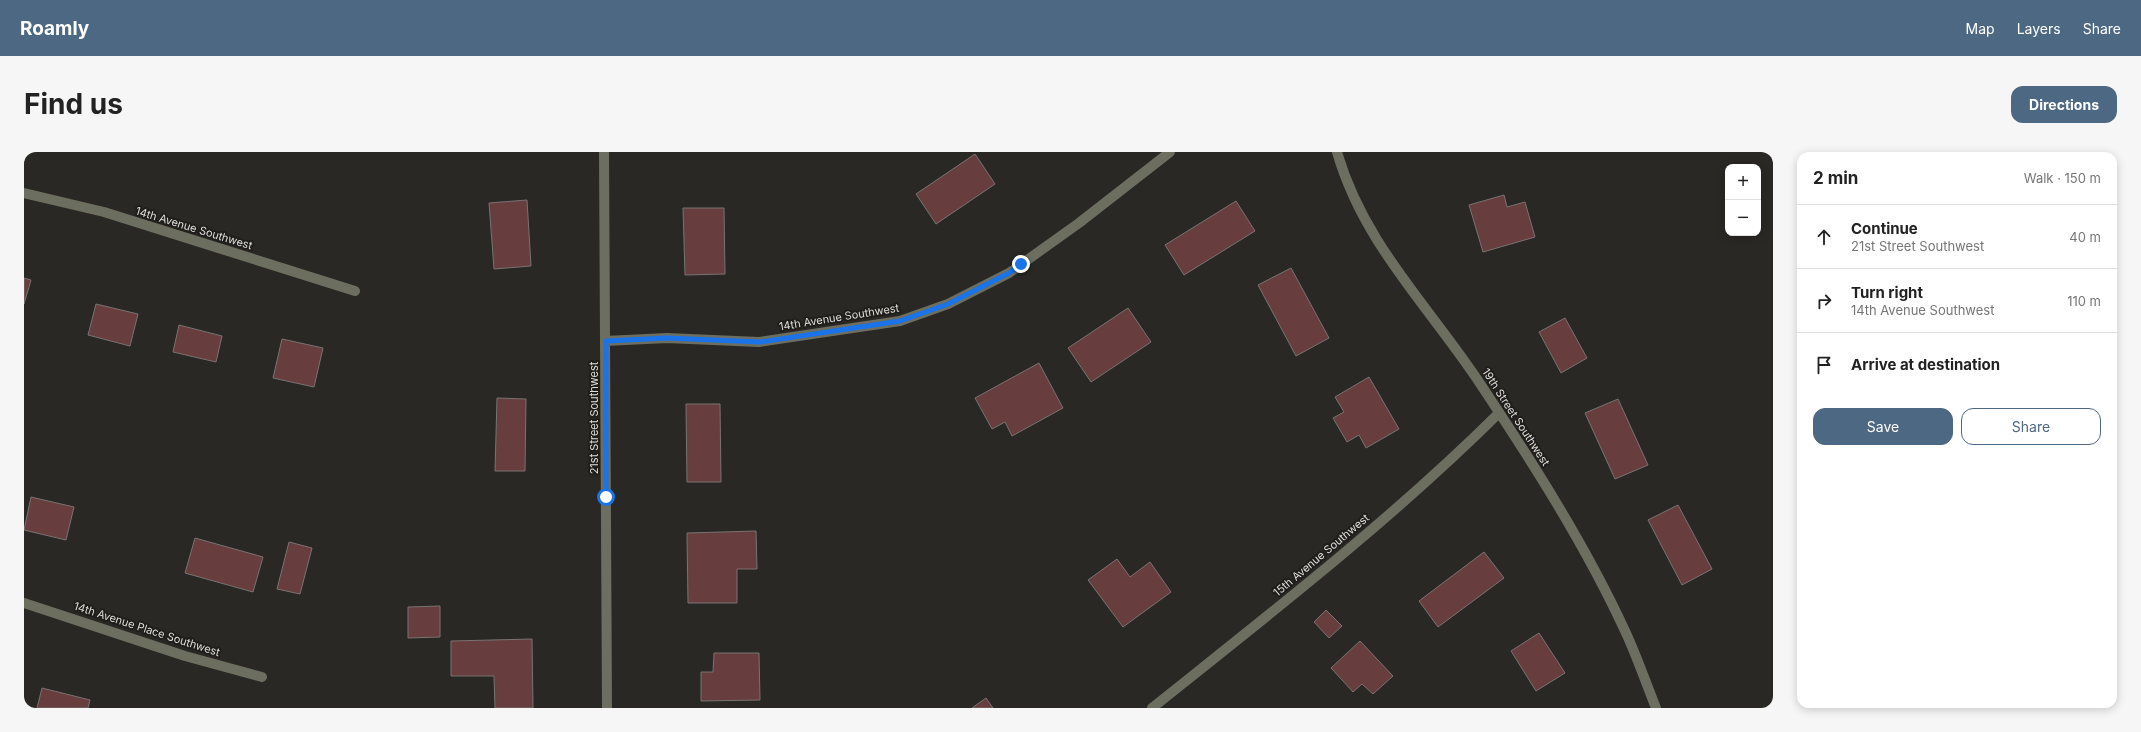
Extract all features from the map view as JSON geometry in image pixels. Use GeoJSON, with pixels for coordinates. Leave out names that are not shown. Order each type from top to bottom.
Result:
{"type":"FeatureCollection","features":[{"type":"Feature","properties":{"kind":"street","name":"21st Street Southwest"},"geometry":{"type":"LineString","coordinates":[[604,152],[607,708]]}},
{"type":"Feature","properties":{"kind":"street","name":"14th Avenue Southwest"},"geometry":{"type":"LineString","coordinates":[[606,341],[667,338],[760,342],[900,321],[948,304],[1009,273],[1079,223],[1170,152]]}},
{"type":"Feature","properties":{"kind":"street","name":"19th Street Southwest"},"geometry":{"type":"LineString","coordinates":[[1337,152],[1354,200],[1385,255],[1454,345],[1500,413],[1573,532],[1626,633],[1656,708]]}},
{"type":"Feature","properties":{"kind":"street","name":"14th Avenue Southwest"},"geometry":{"type":"LineString","coordinates":[[24,193],[104,212],[355,291]]}},
{"type":"Feature","properties":{"kind":"street","name":"15th Avenue Southwest"},"geometry":{"type":"LineString","coordinates":[[1152,708],[1324,570],[1456,455],[1500,413]]}},
{"type":"Feature","properties":{"kind":"street","name":"14th Avenue Place Southwest"},"geometry":{"type":"LineString","coordinates":[[24,604],[185,656],[262,677]]}},
{"type":"Feature","properties":{"kind":"building"},"geometry":{"type":"Polygon","coordinates":[[[975,154],[995,184],[936,224],[916,194],[975,154]]]}},
{"type":"Feature","properties":{"kind":"building"},"geometry":{"type":"Polygon","coordinates":[[[1504,195],[1507,207],[1525,202],[1535,237],[1483,252],[1469,205],[1504,195]]]}},
{"type":"Feature","properties":{"kind":"building"},"geometry":{"type":"Polygon","coordinates":[[[527,200],[531,266],[494,269],[489,203],[527,200]]]}},
{"type":"Feature","properties":{"kind":"building"},"geometry":{"type":"Polygon","coordinates":[[[1236,201],[1255,231],[1184,275],[1165,245],[1236,201]]]}},
{"type":"Feature","properties":{"kind":"building"},"geometry":{"type":"Polygon","coordinates":[[[683,208],[724,208],[725,274],[685,275],[683,208]]]}},
{"type":"Feature","properties":{"kind":"building"},"geometry":{"type":"Polygon","coordinates":[[[1291,268],[1329,338],[1296,356],[1258,285],[1291,268]]]}},
{"type":"Feature","properties":{"kind":"building"},"geometry":{"type":"Polygon","coordinates":[[[24,278],[31,280],[24,304],[24,278]]]}},
{"type":"Feature","properties":{"kind":"building"},"geometry":{"type":"Polygon","coordinates":[[[96,304],[138,314],[130,346],[88,335],[96,304]]]}},
{"type":"Feature","properties":{"kind":"building"},"geometry":{"type":"Polygon","coordinates":[[[1128,308],[1151,342],[1091,382],[1068,348],[1128,308]]]}},
{"type":"Feature","properties":{"kind":"building"},"geometry":{"type":"Polygon","coordinates":[[[1565,318],[1587,358],[1561,373],[1539,332],[1565,318]]]}},
{"type":"Feature","properties":{"kind":"building"},"geometry":{"type":"Polygon","coordinates":[[[179,325],[222,336],[216,362],[173,352],[179,325]]]}},
{"type":"Feature","properties":{"kind":"building"},"geometry":{"type":"Polygon","coordinates":[[[282,339],[323,348],[314,387],[273,378],[282,339]]]}},
{"type":"Feature","properties":{"kind":"building"},"geometry":{"type":"Polygon","coordinates":[[[1039,363],[1063,408],[1012,436],[1005,422],[992,429],[975,398],[1039,363]]]}},
{"type":"Feature","properties":{"kind":"building"},"geometry":{"type":"Polygon","coordinates":[[[1369,377],[1399,429],[1366,448],[1359,435],[1347,442],[1333,418],[1344,412],[1335,397],[1369,377]]]}},
{"type":"Feature","properties":{"kind":"building"},"geometry":{"type":"Polygon","coordinates":[[[497,398],[526,399],[525,471],[495,471],[497,398]]]}},
{"type":"Feature","properties":{"kind":"building"},"geometry":{"type":"Polygon","coordinates":[[[1618,399],[1648,465],[1615,479],[1585,413],[1618,399]]]}},
{"type":"Feature","properties":{"kind":"building"},"geometry":{"type":"Polygon","coordinates":[[[686,404],[720,404],[721,482],[687,482],[686,404]]]}},
{"type":"Feature","properties":{"kind":"building"},"geometry":{"type":"Polygon","coordinates":[[[31,497],[74,507],[66,540],[24,530],[31,497]]]}},
{"type":"Feature","properties":{"kind":"building"},"geometry":{"type":"Polygon","coordinates":[[[1678,505],[1712,569],[1682,585],[1648,520],[1678,505]]]}},
{"type":"Feature","properties":{"kind":"building"},"geometry":{"type":"Polygon","coordinates":[[[756,531],[757,569],[737,569],[737,603],[688,603],[687,533],[756,531]]]}},
{"type":"Feature","properties":{"kind":"building"},"geometry":{"type":"Polygon","coordinates":[[[195,538],[263,557],[253,592],[185,573],[195,538]]]}},
{"type":"Feature","properties":{"kind":"building"},"geometry":{"type":"Polygon","coordinates":[[[289,542],[312,548],[300,594],[277,589],[289,542]]]}},
{"type":"Feature","properties":{"kind":"building"},"geometry":{"type":"Polygon","coordinates":[[[1484,552],[1504,578],[1438,627],[1419,601],[1484,552]]]}},
{"type":"Feature","properties":{"kind":"building"},"geometry":{"type":"Polygon","coordinates":[[[1117,559],[1130,577],[1150,562],[1171,592],[1123,627],[1088,580],[1117,559]]]}},
{"type":"Feature","properties":{"kind":"building"},"geometry":{"type":"Polygon","coordinates":[[[440,606],[440,637],[408,638],[408,607],[440,606]]]}},
{"type":"Feature","properties":{"kind":"building"},"geometry":{"type":"Polygon","coordinates":[[[1326,610],[1342,626],[1329,638],[1314,622],[1326,610]]]}},
{"type":"Feature","properties":{"kind":"building"},"geometry":{"type":"Polygon","coordinates":[[[1539,633],[1565,673],[1536,691],[1511,651],[1539,633]]]}},
{"type":"Feature","properties":{"kind":"building"},"geometry":{"type":"Polygon","coordinates":[[[532,639],[533,708],[495,708],[494,676],[451,676],[451,641],[532,639]]]}},
{"type":"Feature","properties":{"kind":"building"},"geometry":{"type":"Polygon","coordinates":[[[1360,641],[1393,676],[1373,694],[1362,684],[1353,692],[1331,668],[1360,641]]]}},
{"type":"Feature","properties":{"kind":"building"},"geometry":{"type":"Polygon","coordinates":[[[714,653],[759,653],[760,700],[701,701],[701,672],[713,672],[714,653]]]}},
{"type":"Feature","properties":{"kind":"building"},"geometry":{"type":"Polygon","coordinates":[[[42,688],[90,700],[88,708],[37,708],[42,688]]]}},
{"type":"Feature","properties":{"kind":"building"},"geometry":{"type":"Polygon","coordinates":[[[986,698],[993,708],[972,708],[986,698]]]}},
{"type":"Feature","properties":{"kind":"route"},"geometry":{"type":"LineString","coordinates":[[606,497],[606,341],[667,338],[760,342],[900,321],[948,304],[1009,273],[1021,264]]}}]}
